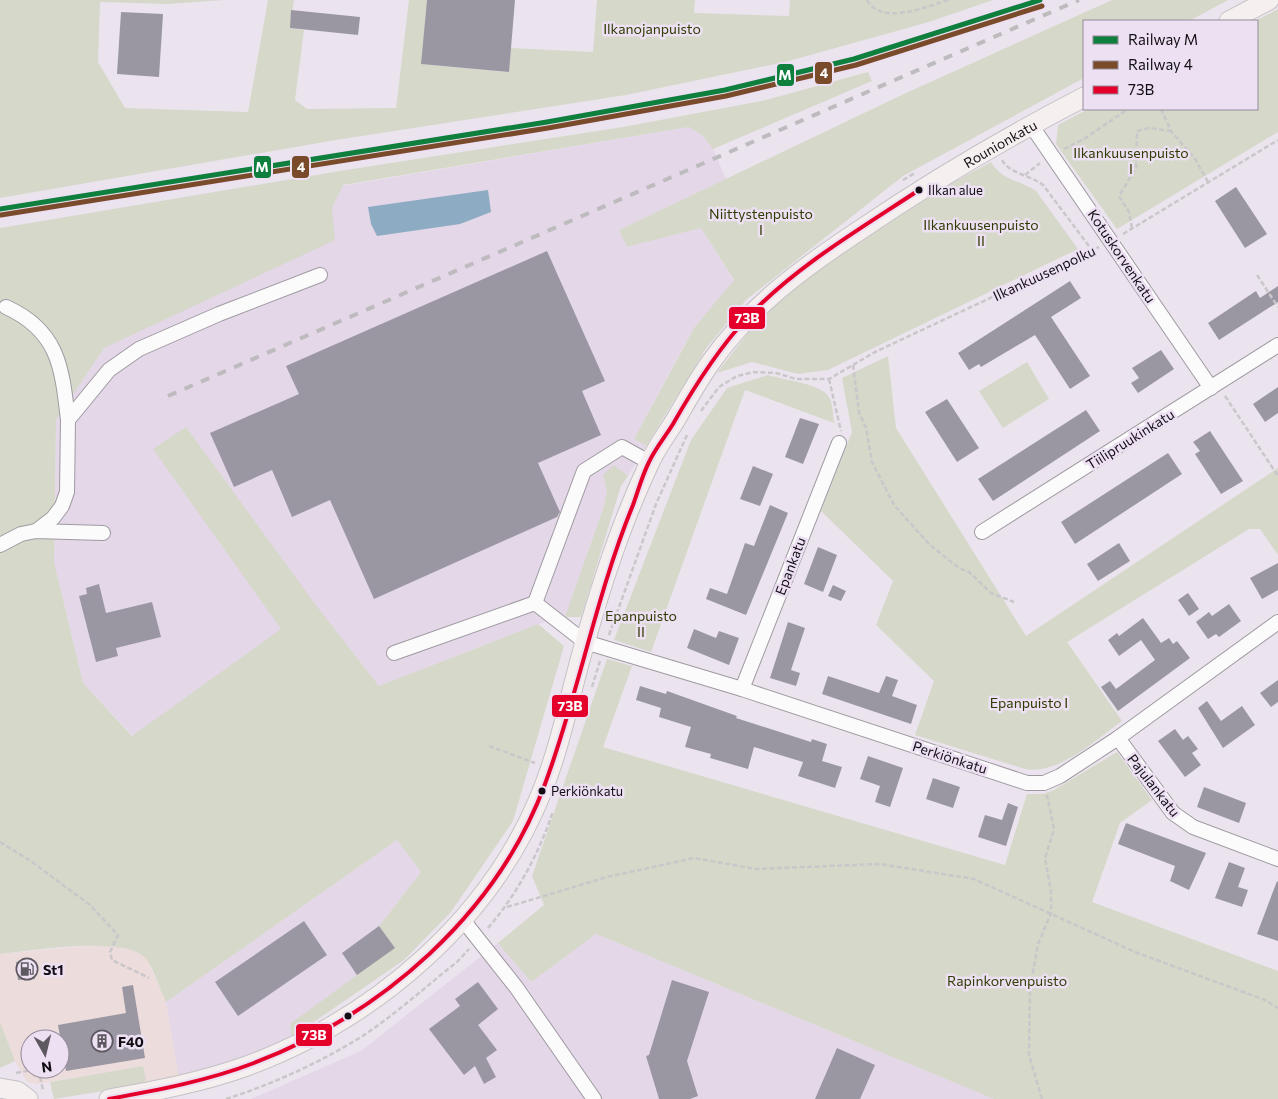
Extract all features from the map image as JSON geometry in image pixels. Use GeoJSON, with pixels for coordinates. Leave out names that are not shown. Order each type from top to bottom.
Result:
{"type":"FeatureCollection","features":[{"type":"Feature","properties":{"kind":"main road"},"geometry":{"type":"LineString","coordinates":[[1230,20],[1269,0]]}},
{"type":"Feature","properties":{"kind":"main road","name":"Rounionkatu"},"geometry":{"type":"LineString","coordinates":[[109,1099],[202,1080],[271,1056],[314,1036],[364,1006],[385,990],[463,920],[490,886],[527,826],[544,786],[585,642],[618,542],[649,462],[712,360],[758,307],[794,275],[903,200],[1031,125],[1083,98]]}},
{"type":"Feature","properties":{"kind":"main road"},"geometry":{"type":"LineString","coordinates":[[0,1088],[17,1091],[28,1099]]}},
{"type":"Feature","properties":{"kind":"street","name":"Kotuskorvenkatu"},"geometry":{"type":"LineString","coordinates":[[1031,125],[1214,386]]}},
{"type":"Feature","properties":{"kind":"street"},"geometry":{"type":"LineString","coordinates":[[68,420],[109,370],[139,349],[219,314],[320,275]]}},
{"type":"Feature","properties":{"kind":"street"},"geometry":{"type":"LineString","coordinates":[[6,308],[25,316],[38,327],[50,342],[62,372],[68,420],[67,492],[62,506],[53,518],[36,531]]}},
{"type":"Feature","properties":{"kind":"street","name":"Tiilipruukinkatu"},"geometry":{"type":"LineString","coordinates":[[982,532],[1278,345]]}},
{"type":"Feature","properties":{"kind":"street","name":"Epankatu"},"geometry":{"type":"LineString","coordinates":[[742,689],[839,442]]}},
{"type":"Feature","properties":{"kind":"street"},"geometry":{"type":"LineString","coordinates":[[535,603],[584,471],[622,446],[649,462]]}},
{"type":"Feature","properties":{"kind":"street"},"geometry":{"type":"LineString","coordinates":[[0,545],[22,534],[36,531],[103,533]]}},
{"type":"Feature","properties":{"kind":"street"},"geometry":{"type":"LineString","coordinates":[[535,603],[585,642]]}},
{"type":"Feature","properties":{"kind":"street"},"geometry":{"type":"LineString","coordinates":[[394,652],[535,603]]}},
{"type":"Feature","properties":{"kind":"street"},"geometry":{"type":"LineString","coordinates":[[1044,783],[1060,776],[1118,738],[1278,622]]}},
{"type":"Feature","properties":{"kind":"street","name":"Perkiönkatu"},"geometry":{"type":"LineString","coordinates":[[585,642],[742,689],[1027,783],[1044,783]]}},
{"type":"Feature","properties":{"kind":"street","name":"Pajulankatu"},"geometry":{"type":"LineString","coordinates":[[1118,738],[1173,813],[1193,827],[1278,859]]}},
{"type":"Feature","properties":{"kind":"street"},"geometry":{"type":"LineString","coordinates":[[463,920],[516,987],[594,1099]]}},
{"type":"Feature","properties":{"kind":"path"},"geometry":{"type":"LineString","coordinates":[[867,0],[870,5],[882,12],[900,13],[948,0]]}},
{"type":"Feature","properties":{"kind":"path"},"geometry":{"type":"LineString","coordinates":[[1025,175],[1052,155],[1084,139],[1127,110]]}},
{"type":"Feature","properties":{"kind":"path"},"geometry":{"type":"LineString","coordinates":[[1161,110],[1171,131],[1195,159],[1208,182]]}},
{"type":"Feature","properties":{"kind":"path"},"geometry":{"type":"LineString","coordinates":[[1132,228],[1129,212],[1119,196],[1136,168],[1137,131],[1149,128],[1171,131]]}},
{"type":"Feature","properties":{"kind":"path","name":"Ilkankuusenpolku"},"geometry":{"type":"LineString","coordinates":[[839,442],[841,430],[829,378],[1112,240],[1278,140]]}},
{"type":"Feature","properties":{"kind":"path"},"geometry":{"type":"LineString","coordinates":[[995,146],[1005,165],[1043,185],[1092,250]]}},
{"type":"Feature","properties":{"kind":"path"},"geometry":{"type":"LineString","coordinates":[[1257,276],[1278,307]]}},
{"type":"Feature","properties":{"kind":"path"},"geometry":{"type":"LineString","coordinates":[[853,365],[859,412],[866,428],[872,462],[894,505],[930,545],[959,568],[969,572],[991,593],[1014,602]]}},
{"type":"Feature","properties":{"kind":"path"},"geometry":{"type":"LineString","coordinates":[[1214,386],[1278,476]]}},
{"type":"Feature","properties":{"kind":"path"},"geometry":{"type":"LineString","coordinates":[[489,746],[537,764]]}},
{"type":"Feature","properties":{"kind":"path"},"geometry":{"type":"LineString","coordinates":[[1042,1099],[1030,1055],[1030,990],[1038,944],[1051,913],[1045,858],[1054,829],[1052,811],[1044,783]]}},
{"type":"Feature","properties":{"kind":"path"},"geometry":{"type":"LineString","coordinates":[[0,842],[32,862],[90,905],[118,935],[110,952],[112,960],[149,978]]}},
{"type":"Feature","properties":{"kind":"path"},"geometry":{"type":"LineString","coordinates":[[506,907],[607,878],[694,858],[756,869],[880,864],[974,879],[1135,952],[1265,1000],[1278,1008]]}},
{"type":"Feature","properties":{"kind":"path"},"geometry":{"type":"LineString","coordinates":[[40,1079],[41,1083]]}},
{"type":"Feature","properties":{"kind":"shaded area"},"geometry":{"type":"Polygon","coordinates":[[[689,127],[703,136],[713,149],[726,179],[619,230],[627,247],[701,228],[734,281],[694,328],[677,358],[634,439],[646,446],[628,476],[614,465],[604,506],[565,617],[538,624],[379,686],[315,605],[133,736],[83,683],[54,562],[56,420],[104,348],[332,208],[342,186],[689,127]]]}},
{"type":"Feature","properties":{"kind":"shaded area"},"geometry":{"type":"Polygon","coordinates":[[[397,840],[421,872],[379,926],[395,948],[292,1037],[242,1059],[179,1078],[166,1002],[397,840]]]}},
{"type":"Feature","properties":{"kind":"shaded area"},"geometry":{"type":"Polygon","coordinates":[[[596,934],[994,1099],[251,1099],[361,1051],[498,943],[531,982],[596,934]]]}},
{"type":"Feature","properties":{"kind":"shaded area"},"geometry":{"type":"Polygon","coordinates":[[[84,946],[111,946],[135,951],[147,959],[166,1002],[179,1078],[141,1085],[146,1080],[143,1066],[70,1078],[70,1029],[20,1029],[20,1070],[0,1022],[0,954],[84,946]]]}},
{"type":"Feature","properties":{"kind":"shaded area"},"geometry":{"type":"Polygon","coordinates":[[[25,1079],[66,1079],[37,1084],[27,1082],[25,1079]]]}},
{"type":"Feature","properties":{"kind":"green space","name":"Ilkanojanpuisto"},"geometry":{"type":"Polygon","coordinates":[[[0,0],[224,0],[168,4],[100,2],[98,62],[125,108],[248,112],[268,0],[294,0],[290,28],[304,30],[295,100],[307,109],[396,108],[409,0],[427,0],[422,64],[508,72],[511,48],[593,52],[597,0],[695,0],[694,13],[789,16],[790,0],[993,0],[929,22],[785,62],[626,95],[336,140],[0,198],[0,0]]]}},
{"type":"Feature","properties":{"kind":"green space","name":"Niittystenpuisto I"},"geometry":{"type":"Polygon","coordinates":[[[1112,0],[1228,0],[1191,20],[1083,20],[1083,79],[903,176],[746,300],[707,347],[646,446],[634,439],[694,328],[734,280],[701,228],[627,247],[619,230],[906,93],[1112,0]]]}},
{"type":"Feature","properties":{"kind":"green space","name":"Ilkankuusenpuisto I"},"geometry":{"type":"Polygon","coordinates":[[[1278,9],[1278,132],[1117,229],[1056,144],[1058,125],[1086,110],[1258,110],[1257,20],[1278,9]]]}},
{"type":"Feature","properties":{"kind":"green space"},"geometry":{"type":"Polygon","coordinates":[[[868,72],[872,81],[713,149],[703,136],[689,127],[343,185],[332,208],[335,240],[104,348],[56,420],[54,562],[83,683],[132,736],[281,629],[153,449],[186,427],[315,604],[379,686],[538,624],[564,646],[513,821],[451,912],[404,960],[292,1037],[290,1024],[357,975],[379,926],[421,872],[397,840],[166,1002],[150,965],[137,952],[121,948],[78,946],[0,954],[0,228],[346,170],[623,127],[766,100],[868,72]]]}},
{"type":"Feature","properties":{"kind":"green space","name":"Ilkankuusenpuisto II"},"geometry":{"type":"Polygon","coordinates":[[[991,162],[1006,177],[1036,191],[1078,249],[828,370],[798,374],[752,362],[717,373],[754,325],[830,256],[915,203],[991,162]]]}},
{"type":"Feature","properties":{"kind":"green space","name":"Epanpuisto I"},"geometry":{"type":"Polygon","coordinates":[[[888,356],[896,428],[1026,636],[1278,468],[1278,555],[1260,529],[1249,529],[1067,642],[1122,721],[1076,754],[1051,767],[1025,769],[915,735],[934,681],[876,625],[893,581],[821,511],[852,432],[842,378],[888,356]]]}},
{"type":"Feature","properties":{"kind":"green space"},"geometry":{"type":"Polygon","coordinates":[[[1027,362],[1049,399],[1003,428],[979,391],[1027,362]]]}},
{"type":"Feature","properties":{"kind":"green space","name":"Epanpuisto II"},"geometry":{"type":"Polygon","coordinates":[[[768,375],[802,383],[825,393],[831,403],[834,423],[745,390],[651,652],[614,640],[691,440],[727,388],[768,375]]]}},
{"type":"Feature","properties":{"kind":"green space"},"geometry":{"type":"Polygon","coordinates":[[[614,465],[628,476],[621,486],[581,617],[565,617],[604,506],[607,491],[603,475],[614,465]]]}},
{"type":"Feature","properties":{"kind":"green space","name":"Rapinkorvenpuisto"},"geometry":{"type":"Polygon","coordinates":[[[607,659],[632,666],[603,747],[1005,865],[1027,794],[1043,794],[1054,790],[1117,752],[1152,800],[1120,823],[1092,902],[1278,971],[1278,1099],[994,1099],[596,934],[531,982],[498,943],[544,905],[532,876],[607,659]]]}},
{"type":"Feature","properties":{"kind":"green space"},"geometry":{"type":"Polygon","coordinates":[[[0,1022],[15,1061],[0,1068],[0,1022]]]}},
{"type":"Feature","properties":{"kind":"green space"},"geometry":{"type":"Polygon","coordinates":[[[143,1066],[146,1080],[141,1085],[54,1099],[50,1082],[143,1066]]]}},
{"type":"Feature","properties":{"kind":"water"},"geometry":{"type":"Polygon","coordinates":[[[488,190],[491,212],[460,224],[377,236],[371,224],[368,207],[488,190]]]}},
{"type":"Feature","properties":{"kind":"building"},"geometry":{"type":"Polygon","coordinates":[[[427,0],[515,0],[509,72],[421,64],[427,0]]]}},
{"type":"Feature","properties":{"kind":"building"},"geometry":{"type":"Polygon","coordinates":[[[291,10],[360,17],[358,35],[290,28],[291,10]]]}},
{"type":"Feature","properties":{"kind":"building"},"geometry":{"type":"Polygon","coordinates":[[[121,12],[163,14],[159,77],[117,74],[121,12]]]}},
{"type":"Feature","properties":{"kind":"building"},"geometry":{"type":"Polygon","coordinates":[[[1236,187],[1267,234],[1245,248],[1215,201],[1236,187]]]}},
{"type":"Feature","properties":{"kind":"building"},"geometry":{"type":"Polygon","coordinates":[[[547,251],[605,381],[582,391],[601,435],[538,463],[560,512],[557,517],[374,599],[330,500],[292,517],[272,470],[234,487],[210,433],[299,394],[286,366],[547,251]]]}},
{"type":"Feature","properties":{"kind":"building"},"geometry":{"type":"Polygon","coordinates":[[[1070,281],[1081,298],[1051,317],[1090,376],[1070,389],[1035,335],[981,367],[979,364],[969,370],[958,353],[1070,281]]]}},
{"type":"Feature","properties":{"kind":"building"},"geometry":{"type":"Polygon","coordinates":[[[1278,286],[1278,302],[1219,340],[1208,323],[1256,291],[1260,298],[1278,286]]]}},
{"type":"Feature","properties":{"kind":"building"},"geometry":{"type":"Polygon","coordinates":[[[1161,350],[1174,369],[1138,393],[1131,383],[1139,378],[1132,368],[1161,350]]]}},
{"type":"Feature","properties":{"kind":"building"},"geometry":{"type":"Polygon","coordinates":[[[1278,387],[1278,413],[1265,422],[1253,404],[1278,387]]]}},
{"type":"Feature","properties":{"kind":"building"},"geometry":{"type":"Polygon","coordinates":[[[947,399],[979,448],[957,462],[925,412],[947,399]]]}},
{"type":"Feature","properties":{"kind":"building"},"geometry":{"type":"Polygon","coordinates":[[[1086,410],[1100,431],[993,501],[978,479],[1086,410]]]}},
{"type":"Feature","properties":{"kind":"building"},"geometry":{"type":"Polygon","coordinates":[[[800,418],[819,424],[803,464],[785,457],[800,418]]]}},
{"type":"Feature","properties":{"kind":"building"},"geometry":{"type":"Polygon","coordinates":[[[1210,431],[1243,481],[1221,494],[1195,454],[1200,451],[1193,442],[1210,431]]]}},
{"type":"Feature","properties":{"kind":"building"},"geometry":{"type":"Polygon","coordinates":[[[1168,453],[1182,474],[1075,544],[1061,522],[1168,453]]]}},
{"type":"Feature","properties":{"kind":"building"},"geometry":{"type":"Polygon","coordinates":[[[753,466],[773,474],[760,506],[740,499],[753,466]]]}},
{"type":"Feature","properties":{"kind":"building"},"geometry":{"type":"Polygon","coordinates":[[[770,505],[788,513],[746,615],[706,599],[710,588],[727,594],[745,543],[754,546],[770,505]]]}},
{"type":"Feature","properties":{"kind":"building"},"geometry":{"type":"Polygon","coordinates":[[[1119,543],[1130,561],[1098,581],[1087,564],[1119,543]]]}},
{"type":"Feature","properties":{"kind":"building"},"geometry":{"type":"Polygon","coordinates":[[[818,547],[837,555],[823,592],[804,584],[818,547]]]}},
{"type":"Feature","properties":{"kind":"building"},"geometry":{"type":"Polygon","coordinates":[[[1278,563],[1278,590],[1262,599],[1250,578],[1278,563]]]}},
{"type":"Feature","properties":{"kind":"building"},"geometry":{"type":"Polygon","coordinates":[[[99,584],[106,613],[152,602],[161,637],[116,648],[118,656],[96,662],[79,596],[87,594],[86,588],[99,584]]]}},
{"type":"Feature","properties":{"kind":"building"},"geometry":{"type":"Polygon","coordinates":[[[833,585],[846,591],[841,601],[828,596],[833,585]]]}},
{"type":"Feature","properties":{"kind":"building"},"geometry":{"type":"Polygon","coordinates":[[[1188,593],[1199,609],[1189,616],[1178,600],[1188,593]]]}},
{"type":"Feature","properties":{"kind":"building"},"geometry":{"type":"Polygon","coordinates":[[[1229,604],[1241,621],[1219,637],[1216,634],[1208,639],[1196,622],[1209,612],[1212,616],[1229,604]]]}},
{"type":"Feature","properties":{"kind":"building"},"geometry":{"type":"Polygon","coordinates":[[[1143,618],[1161,643],[1169,638],[1173,644],[1177,641],[1190,658],[1118,711],[1101,687],[1110,681],[1116,689],[1155,660],[1141,640],[1119,656],[1108,640],[1117,633],[1119,636],[1143,618]]]}},
{"type":"Feature","properties":{"kind":"building"},"geometry":{"type":"Polygon","coordinates":[[[788,622],[805,628],[791,670],[800,673],[796,686],[770,678],[788,622]]]}},
{"type":"Feature","properties":{"kind":"building"},"geometry":{"type":"Polygon","coordinates":[[[694,629],[716,638],[719,631],[739,638],[729,665],[687,648],[694,629]]]}},
{"type":"Feature","properties":{"kind":"building"},"geometry":{"type":"Polygon","coordinates":[[[828,676],[879,693],[886,676],[898,680],[892,696],[917,705],[911,724],[822,694],[828,676]]]}},
{"type":"Feature","properties":{"kind":"building"},"geometry":{"type":"Polygon","coordinates":[[[1278,680],[1278,702],[1271,707],[1260,693],[1278,680]]]}},
{"type":"Feature","properties":{"kind":"building"},"geometry":{"type":"Polygon","coordinates":[[[640,686],[666,694],[667,691],[737,716],[736,718],[811,742],[812,739],[827,744],[822,761],[842,767],[835,788],[798,776],[803,762],[754,747],[748,769],[710,758],[711,754],[685,747],[691,727],[659,717],[661,708],[636,700],[640,686]]]}},
{"type":"Feature","properties":{"kind":"building"},"geometry":{"type":"Polygon","coordinates":[[[1207,701],[1221,721],[1242,706],[1255,725],[1223,748],[1198,708],[1207,701]]]}},
{"type":"Feature","properties":{"kind":"building"},"geometry":{"type":"Polygon","coordinates":[[[1175,729],[1183,740],[1188,736],[1198,749],[1192,753],[1201,765],[1185,777],[1158,741],[1175,729]]]}},
{"type":"Feature","properties":{"kind":"building"},"geometry":{"type":"Polygon","coordinates":[[[868,756],[903,768],[890,807],[875,802],[880,786],[860,779],[868,756]]]}},
{"type":"Feature","properties":{"kind":"building"},"geometry":{"type":"Polygon","coordinates":[[[933,778],[960,787],[953,808],[926,799],[933,778]]]}},
{"type":"Feature","properties":{"kind":"building"},"geometry":{"type":"Polygon","coordinates":[[[1204,787],[1246,803],[1239,823],[1197,807],[1204,787]]]}},
{"type":"Feature","properties":{"kind":"building"},"geometry":{"type":"Polygon","coordinates":[[[1008,803],[1018,807],[1006,846],[978,837],[985,815],[1002,820],[1008,803]]]}},
{"type":"Feature","properties":{"kind":"building"},"geometry":{"type":"Polygon","coordinates":[[[1126,823],[1206,853],[1189,890],[1170,881],[1175,866],[1118,844],[1126,823]]]}},
{"type":"Feature","properties":{"kind":"building"},"geometry":{"type":"Polygon","coordinates":[[[1229,862],[1245,868],[1238,887],[1248,890],[1242,907],[1215,898],[1229,862]]]}},
{"type":"Feature","properties":{"kind":"building"},"geometry":{"type":"Polygon","coordinates":[[[1278,882],[1278,941],[1257,934],[1278,882]]]}},
{"type":"Feature","properties":{"kind":"building"},"geometry":{"type":"Polygon","coordinates":[[[304,921],[327,955],[238,1016],[215,982],[304,921]]]}},
{"type":"Feature","properties":{"kind":"building"},"geometry":{"type":"Polygon","coordinates":[[[379,926],[395,948],[357,975],[342,953],[379,926]]]}},
{"type":"Feature","properties":{"kind":"building"},"geometry":{"type":"Polygon","coordinates":[[[32,960],[35,979],[18,980],[16,962],[32,960]]]}},
{"type":"Feature","properties":{"kind":"building"},"geometry":{"type":"Polygon","coordinates":[[[672,980],[709,992],[687,1061],[698,1096],[690,1099],[659,1099],[646,1056],[649,1055],[672,980]]]}},
{"type":"Feature","properties":{"kind":"building"},"geometry":{"type":"Polygon","coordinates":[[[478,982],[498,1009],[478,1025],[497,1050],[486,1058],[496,1077],[484,1084],[475,1066],[464,1075],[429,1029],[460,1006],[455,999],[478,982]]]}},
{"type":"Feature","properties":{"kind":"building","name":"F40"},"geometry":{"type":"Polygon","coordinates":[[[133,985],[145,1058],[70,1070],[70,1029],[59,1029],[58,1025],[126,1013],[122,987],[133,985]]]}},
{"type":"Feature","properties":{"kind":"building"},"geometry":{"type":"Polygon","coordinates":[[[837,1048],[875,1065],[860,1099],[815,1099],[837,1048]]]}},
{"type":"Feature","properties":{"kind":"railway"},"geometry":{"type":"LineString","coordinates":[[168,396],[1079,0]]}},
{"type":"Feature","properties":{"kind":"rail line","name":"M"},"geometry":{"type":"LineString","coordinates":[[0,209],[547,122],[725,90],[854,59],[1040,0]]}},
{"type":"Feature","properties":{"kind":"rail line","name":"4"},"geometry":{"type":"LineString","coordinates":[[1,215],[548,128],[726,96],[856,65],[1042,6]]}},
{"type":"Feature","properties":{"kind":"transit line","name":"73B"},"geometry":{"type":"LineString","coordinates":[[109,1099],[218,1075],[254,1063],[301,1042],[347,1017],[390,987],[430,954],[466,916],[497,876],[524,831],[545,784],[568,714],[608,574],[642,478],[654,452],[726,342],[766,299],[829,249],[919,190]]}},
{"type":"Feature","properties":{"kind":"place","name":"Ilkan alue"},"geometry":{"type":"Point","coordinates":[919,190]}},
{"type":"Feature","properties":{"kind":"place","name":"Perkiönkatu"},"geometry":{"type":"Point","coordinates":[542,791]}},
{"type":"Feature","properties":{"kind":"place","name":"St1"},"geometry":{"type":"Point","coordinates":[27,969]}},
{"type":"Feature","properties":{"kind":"place","name":"F40"},"geometry":{"type":"Point","coordinates":[102,1041]}}]}
